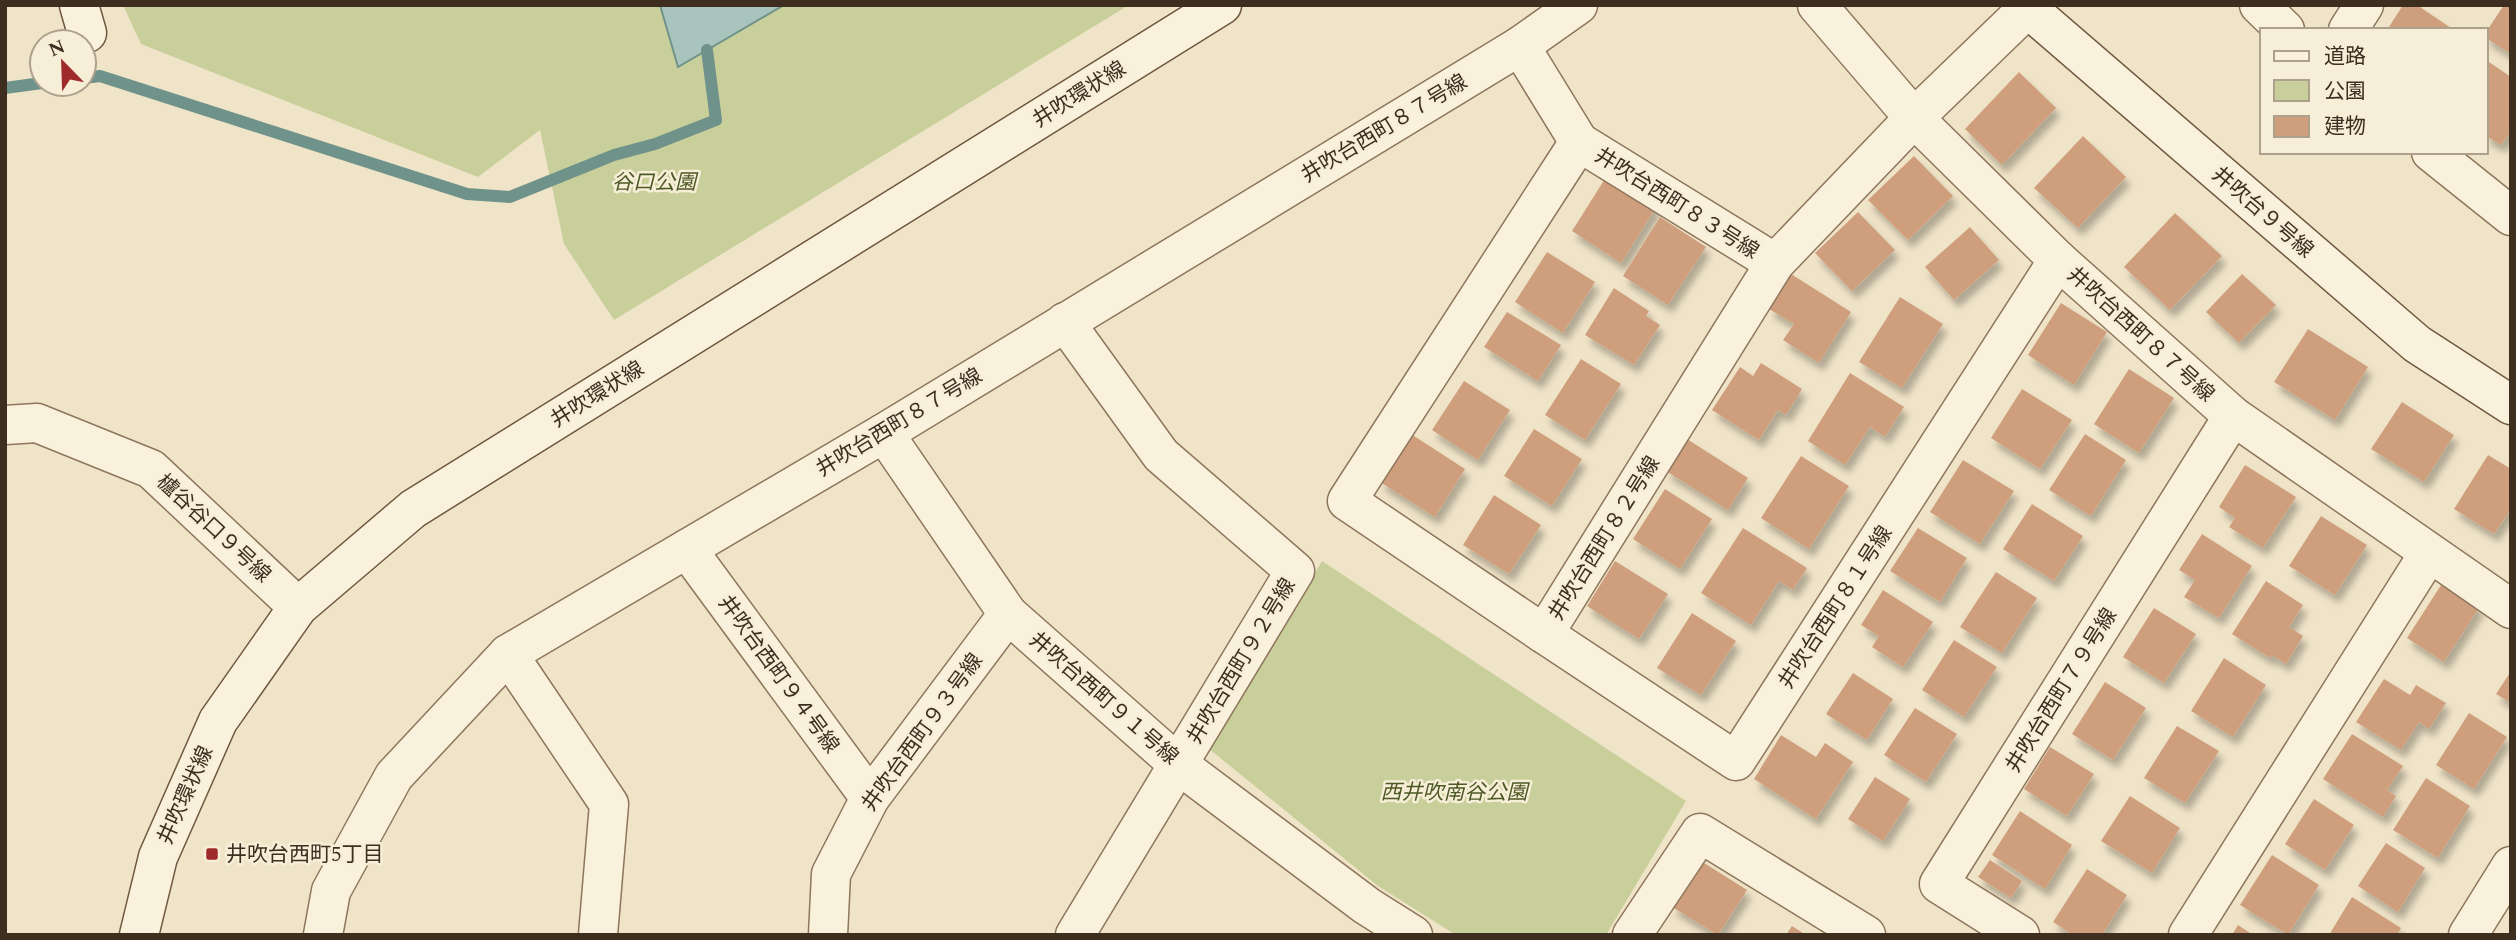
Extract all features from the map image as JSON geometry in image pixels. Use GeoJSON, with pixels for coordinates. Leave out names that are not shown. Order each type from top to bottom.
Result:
{"type":"FeatureCollection","features":[{"type":"Feature","properties":{"kind":"street","name":"井吹環状線"},"geometry":{"type":"LineString","coordinates":[[139,935],[158,857],[218,720],[298,607],[413,509],[1222,5]]}},
{"type":"Feature","properties":{"kind":"street","name":"井吹台西町８７号線"},"geometry":{"type":"LineString","coordinates":[[323,935],[331,891],[394,776],[508,654],[884,432],[1520,46],[1578,5]]}},
{"type":"Feature","properties":{"kind":"street","name":"井吹台西町８７号線"},"geometry":{"type":"LineString","coordinates":[[1817,5],[1914,118],[2058,260],[2233,416],[2511,609]]}},
{"type":"Feature","properties":{"kind":"street"},"geometry":{"type":"LineString","coordinates":[[2259,5],[2283,28]]}},
{"type":"Feature","properties":{"kind":"street"},"geometry":{"type":"LineString","coordinates":[[2349,28],[2364,5]]}},
{"type":"Feature","properties":{"kind":"street","name":"井吹台西町８２号線"},"geometry":{"type":"LineString","coordinates":[[1580,142],[1347,501],[1544,634],[1775,263],[1914,118],[2027,6]]}},
{"type":"Feature","properties":{"kind":"street","name":"井吹台９号線"},"geometry":{"type":"LineString","coordinates":[[2027,6],[2417,344],[2511,405]]}},
{"type":"Feature","properties":{"kind":"street"},"geometry":{"type":"LineString","coordinates":[[1520,46],[1580,142]]}},
{"type":"Feature","properties":{"kind":"street","name":"井吹台西町８３号線"},"geometry":{"type":"LineString","coordinates":[[1580,142],[1775,263]]}},
{"type":"Feature","properties":{"kind":"street"},"geometry":{"type":"LineString","coordinates":[[2434,154],[2510,214]]}},
{"type":"Feature","properties":{"kind":"street","name":"井吹台西町８１号線"},"geometry":{"type":"LineString","coordinates":[[1544,634],[1736,761],[2058,260]]}},
{"type":"Feature","properties":{"kind":"street","name":"井吹台西町９２号線"},"geometry":{"type":"LineString","coordinates":[[1065,322],[1161,455],[1295,571],[1075,935]]}},
{"type":"Feature","properties":{"kind":"street","name":"井吹台西町７９号線"},"geometry":{"type":"LineString","coordinates":[[2020,935],[1939,884],[2233,416]]}},
{"type":"Feature","properties":{"kind":"street","name":"櫨谷谷口９号線"},"geometry":{"type":"LineString","coordinates":[[5,425],[37,423],[151,469],[298,607]]}},
{"type":"Feature","properties":{"kind":"street","name":"井吹台西町９１号線"},"geometry":{"type":"LineString","coordinates":[[884,432],[1008,614],[1359,920],[1413,935]]}},
{"type":"Feature","properties":{"kind":"street","name":"井吹台西町９４号線"},"geometry":{"type":"LineString","coordinates":[[687,549],[870,799]]}},
{"type":"Feature","properties":{"kind":"street"},"geometry":{"type":"LineString","coordinates":[[2188,935],[2429,553]]}},
{"type":"Feature","properties":{"kind":"street","name":"井吹台西町９３号線"},"geometry":{"type":"LineString","coordinates":[[828,935],[831,874],[870,799],[1008,614]]}},
{"type":"Feature","properties":{"kind":"street"},"geometry":{"type":"LineString","coordinates":[[508,654],[609,804],[598,935]]}},
{"type":"Feature","properties":{"kind":"street"},"geometry":{"type":"LineString","coordinates":[[1632,935],[1700,833],[1866,935]]}},
{"type":"Feature","properties":{"kind":"street"},"geometry":{"type":"LineString","coordinates":[[2468,935],[2511,866]]}},
{"type":"Feature","properties":{"kind":"green space","name":"谷口公園"},"geometry":{"type":"Polygon","coordinates":[[[123,5],[1129,5],[614,320],[564,244],[540,130],[478,177],[141,44],[123,5]]]}},
{"type":"Feature","properties":{"kind":"green space","name":"西井吹南谷公園"},"geometry":{"type":"Polygon","coordinates":[[[1322,561],[1686,801],[1606,935],[1456,935],[1378,886],[1208,748],[1322,561]]]}},
{"type":"Feature","properties":{"kind":"water"},"geometry":{"type":"Polygon","coordinates":[[[660,5],[784,5],[678,67],[660,5]]]}},
{"type":"Feature","properties":{"kind":"building"},"geometry":{"type":"Polygon","coordinates":[[[2403,5],[2417,5],[2451,28],[2388,28],[2403,5]]]}},
{"type":"Feature","properties":{"kind":"building"},"geometry":{"type":"Polygon","coordinates":[[[2504,5],[2511,5],[2511,54],[2488,39],[2488,29],[2504,5]]]}},
{"type":"Feature","properties":{"kind":"building"},"geometry":{"type":"Polygon","coordinates":[[[2488,61],[2511,77],[2511,131],[2501,145],[2488,137],[2488,61]]]}},
{"type":"Feature","properties":{"kind":"building"},"geometry":{"type":"Polygon","coordinates":[[[2019,72],[2056,108],[2002,165],[1965,129],[2019,72]]]}},
{"type":"Feature","properties":{"kind":"building"},"geometry":{"type":"Polygon","coordinates":[[[2083,136],[2126,177],[2078,228],[2034,188],[2083,136]]]}},
{"type":"Feature","properties":{"kind":"building"},"geometry":{"type":"Polygon","coordinates":[[[1914,156],[1953,196],[1908,240],[1868,200],[1914,156]]]}},
{"type":"Feature","properties":{"kind":"building"},"geometry":{"type":"Polygon","coordinates":[[[1608,174],[1657,206],[1621,263],[1572,231],[1608,174]]]}},
{"type":"Feature","properties":{"kind":"building"},"geometry":{"type":"Polygon","coordinates":[[[1858,212],[1895,250],[1852,291],[1815,253],[1858,212]]]}},
{"type":"Feature","properties":{"kind":"building"},"geometry":{"type":"Polygon","coordinates":[[[2175,213],[2222,256],[2170,310],[2124,267],[2175,213]]]}},
{"type":"Feature","properties":{"kind":"building"},"geometry":{"type":"Polygon","coordinates":[[[1660,217],[1706,247],[1668,305],[1623,276],[1660,217]]]}},
{"type":"Feature","properties":{"kind":"building"},"geometry":{"type":"Polygon","coordinates":[[[1970,227],[1999,260],[1954,300],[1925,267],[1970,227]]]}},
{"type":"Feature","properties":{"kind":"building"},"geometry":{"type":"Polygon","coordinates":[[[1547,252],[1595,282],[1563,333],[1515,302],[1547,252]]]}},
{"type":"Feature","properties":{"kind":"building"},"geometry":{"type":"Polygon","coordinates":[[[1791,274],[1851,312],[1819,363],[1783,340],[1794,324],[1769,309],[1791,274]]]}},
{"type":"Feature","properties":{"kind":"building"},"geometry":{"type":"Polygon","coordinates":[[[2242,274],[2276,305],[2239,343],[2206,312],[2242,274]]]}},
{"type":"Feature","properties":{"kind":"building"},"geometry":{"type":"Polygon","coordinates":[[[1614,288],[1649,311],[1646,316],[1660,325],[1634,365],[1585,335],[1614,288]]]}},
{"type":"Feature","properties":{"kind":"building"},"geometry":{"type":"Polygon","coordinates":[[[1900,297],[1943,324],[1902,388],[1859,362],[1900,297]]]}},
{"type":"Feature","properties":{"kind":"building"},"geometry":{"type":"Polygon","coordinates":[[[2061,303],[2107,332],[2074,385],[2028,355],[2061,303]]]}},
{"type":"Feature","properties":{"kind":"building"},"geometry":{"type":"Polygon","coordinates":[[[1507,312],[1561,345],[1538,381],[1484,347],[1507,312]]]}},
{"type":"Feature","properties":{"kind":"building"},"geometry":{"type":"Polygon","coordinates":[[[2308,329],[2368,367],[2335,420],[2274,382],[2308,329]]]}},
{"type":"Feature","properties":{"kind":"building"},"geometry":{"type":"Polygon","coordinates":[[[1581,359],[1621,384],[1585,440],[1545,415],[1581,359]]]}},
{"type":"Feature","properties":{"kind":"building"},"geometry":{"type":"Polygon","coordinates":[[[1761,363],[1802,389],[1786,415],[1778,410],[1759,440],[1712,410],[1740,367],[1753,376],[1761,363]]]}},
{"type":"Feature","properties":{"kind":"building"},"geometry":{"type":"Polygon","coordinates":[[[2129,369],[2174,398],[2139,453],[2094,424],[2129,369]]]}},
{"type":"Feature","properties":{"kind":"building"},"geometry":{"type":"Polygon","coordinates":[[[1850,373],[1904,407],[1885,437],[1870,427],[1845,465],[1808,441],[1850,373]]]}},
{"type":"Feature","properties":{"kind":"building"},"geometry":{"type":"Polygon","coordinates":[[[1464,381],[1510,410],[1478,460],[1432,430],[1464,381]]]}},
{"type":"Feature","properties":{"kind":"building"},"geometry":{"type":"Polygon","coordinates":[[[2022,389],[2072,420],[2040,469],[1991,438],[2022,389]]]}},
{"type":"Feature","properties":{"kind":"building"},"geometry":{"type":"Polygon","coordinates":[[[2402,402],[2454,435],[2424,482],[2371,449],[2402,402]]]}},
{"type":"Feature","properties":{"kind":"building"},"geometry":{"type":"Polygon","coordinates":[[[1534,429],[1582,459],[1552,506],[1504,476],[1534,429]]]}},
{"type":"Feature","properties":{"kind":"building"},"geometry":{"type":"Polygon","coordinates":[[[1411,434],[1465,469],[1435,517],[1380,482],[1411,434]]]}},
{"type":"Feature","properties":{"kind":"building"},"geometry":{"type":"Polygon","coordinates":[[[2085,434],[2126,460],[2091,516],[2049,490],[2085,434]]]}},
{"type":"Feature","properties":{"kind":"building"},"geometry":{"type":"Polygon","coordinates":[[[1687,439],[1748,478],[1728,510],[1666,471],[1687,439]]]}},
{"type":"Feature","properties":{"kind":"building"},"geometry":{"type":"Polygon","coordinates":[[[2488,455],[2511,469],[2511,509],[2494,534],[2454,509],[2488,455]]]}},
{"type":"Feature","properties":{"kind":"building"},"geometry":{"type":"Polygon","coordinates":[[[1801,456],[1849,486],[1809,549],[1761,518],[1801,456]]]}},
{"type":"Feature","properties":{"kind":"building"},"geometry":{"type":"Polygon","coordinates":[[[1963,460],[2014,491],[1980,544],[1930,512],[1963,460]]]}},
{"type":"Feature","properties":{"kind":"building"},"geometry":{"type":"Polygon","coordinates":[[[2245,465],[2296,497],[2263,548],[2229,527],[2235,518],[2219,507],[2245,465]]]}},
{"type":"Feature","properties":{"kind":"building"},"geometry":{"type":"Polygon","coordinates":[[[1665,489],[1712,519],[1680,569],[1633,539],[1665,489]]]}},
{"type":"Feature","properties":{"kind":"building"},"geometry":{"type":"Polygon","coordinates":[[[1494,495],[1541,525],[1509,574],[1463,545],[1494,495]]]}},
{"type":"Feature","properties":{"kind":"building"},"geometry":{"type":"Polygon","coordinates":[[[2032,504],[2083,536],[2054,581],[2003,549],[2032,504]]]}},
{"type":"Feature","properties":{"kind":"building"},"geometry":{"type":"Polygon","coordinates":[[[2321,516],[2367,545],[2335,595],[2289,566],[2321,516]]]}},
{"type":"Feature","properties":{"kind":"building"},"geometry":{"type":"Polygon","coordinates":[[[1743,528],[1807,568],[1793,590],[1779,581],[1751,625],[1701,593],[1743,528]]]}},
{"type":"Feature","properties":{"kind":"building"},"geometry":{"type":"Polygon","coordinates":[[[1918,528],[1967,558],[1940,602],[1890,571],[1918,528]]]}},
{"type":"Feature","properties":{"kind":"building"},"geometry":{"type":"Polygon","coordinates":[[[2202,534],[2252,566],[2219,618],[2184,597],[2195,580],[2179,570],[2202,534]]]}},
{"type":"Feature","properties":{"kind":"building"},"geometry":{"type":"Polygon","coordinates":[[[1615,561],[1668,594],[1639,639],[1587,606],[1615,561]]]}},
{"type":"Feature","properties":{"kind":"building"},"geometry":{"type":"Polygon","coordinates":[[[1996,572],[2037,598],[2002,653],[1960,627],[1996,572]]]}},
{"type":"Feature","properties":{"kind":"building"},"geometry":{"type":"Polygon","coordinates":[[[2266,581],[2303,605],[2289,627],[2303,636],[2286,664],[2272,655],[2270,658],[2232,634],[2266,581]]]}},
{"type":"Feature","properties":{"kind":"building"},"geometry":{"type":"Polygon","coordinates":[[[2443,582],[2480,606],[2444,662],[2407,638],[2443,582]]]}},
{"type":"Feature","properties":{"kind":"building"},"geometry":{"type":"Polygon","coordinates":[[[1883,590],[1933,622],[1903,667],[1872,647],[1879,636],[1861,625],[1883,590]]]}},
{"type":"Feature","properties":{"kind":"building"},"geometry":{"type":"Polygon","coordinates":[[[2154,608],[2196,634],[2164,683],[2123,657],[2154,608]]]}},
{"type":"Feature","properties":{"kind":"building"},"geometry":{"type":"Polygon","coordinates":[[[1692,613],[1736,641],[1701,695],[1657,668],[1692,613]]]}},
{"type":"Feature","properties":{"kind":"building"},"geometry":{"type":"Polygon","coordinates":[[[1954,640],[1997,667],[1964,717],[1922,690],[1954,640]]]}},
{"type":"Feature","properties":{"kind":"building"},"geometry":{"type":"Polygon","coordinates":[[[2224,658],[2266,685],[2233,737],[2191,711],[2224,658]]]}},
{"type":"Feature","properties":{"kind":"building"},"geometry":{"type":"Polygon","coordinates":[[[2511,671],[2511,703],[2496,694],[2511,671]]]}},
{"type":"Feature","properties":{"kind":"building"},"geometry":{"type":"Polygon","coordinates":[[[1853,673],[1893,699],[1867,740],[1826,714],[1853,673]]]}},
{"type":"Feature","properties":{"kind":"building"},"geometry":{"type":"Polygon","coordinates":[[[2384,679],[2410,695],[2416,685],[2446,703],[2429,729],[2419,722],[2401,750],[2356,722],[2384,679]]]}},
{"type":"Feature","properties":{"kind":"building"},"geometry":{"type":"Polygon","coordinates":[[[2105,682],[2146,708],[2113,760],[2072,734],[2105,682]]]}},
{"type":"Feature","properties":{"kind":"building"},"geometry":{"type":"Polygon","coordinates":[[[1915,708],[1957,734],[1926,782],[1884,755],[1915,708]]]}},
{"type":"Feature","properties":{"kind":"building"},"geometry":{"type":"Polygon","coordinates":[[[2469,713],[2507,737],[2474,789],[2436,765],[2469,713]]]}},
{"type":"Feature","properties":{"kind":"building"},"geometry":{"type":"Polygon","coordinates":[[[2177,726],[2219,751],[2185,803],[2144,778],[2177,726]]]}},
{"type":"Feature","properties":{"kind":"building"},"geometry":{"type":"Polygon","coordinates":[[[2352,734],[2403,766],[2387,790],[2396,796],[2383,817],[2323,779],[2352,734]]]}},
{"type":"Feature","properties":{"kind":"building"},"geometry":{"type":"Polygon","coordinates":[[[1781,735],[1816,757],[1825,743],[1853,762],[1816,819],[1754,779],[1781,735]]]}},
{"type":"Feature","properties":{"kind":"building"},"geometry":{"type":"Polygon","coordinates":[[[2050,747],[2094,774],[2067,816],[2024,789],[2050,747]]]}},
{"type":"Feature","properties":{"kind":"building"},"geometry":{"type":"Polygon","coordinates":[[[1875,777],[1910,799],[1883,841],[1848,819],[1875,777]]]}},
{"type":"Feature","properties":{"kind":"building"},"geometry":{"type":"Polygon","coordinates":[[[2426,778],[2470,806],[2438,858],[2393,830],[2426,778]]]}},
{"type":"Feature","properties":{"kind":"building"},"geometry":{"type":"Polygon","coordinates":[[[2130,796],[2180,828],[2152,873],[2101,841],[2130,796]]]}},
{"type":"Feature","properties":{"kind":"building"},"geometry":{"type":"Polygon","coordinates":[[[2314,799],[2354,825],[2325,870],[2285,844],[2314,799]]]}},
{"type":"Feature","properties":{"kind":"building"},"geometry":{"type":"Polygon","coordinates":[[[2020,811],[2072,845],[2045,889],[1992,855],[2020,811]]]}},
{"type":"Feature","properties":{"kind":"building"},"geometry":{"type":"Polygon","coordinates":[[[2386,843],[2425,868],[2398,912],[2358,886],[2386,843]]]}},
{"type":"Feature","properties":{"kind":"building"},"geometry":{"type":"Polygon","coordinates":[[[2272,855],[2319,885],[2288,935],[2240,905],[2272,855]]]}},
{"type":"Feature","properties":{"kind":"building"},"geometry":{"type":"Polygon","coordinates":[[[1990,860],[2022,881],[2011,898],[1978,877],[1990,860]]]}},
{"type":"Feature","properties":{"kind":"building"},"geometry":{"type":"Polygon","coordinates":[[[1701,861],[1747,890],[1718,935],[1672,907],[1701,861]]]}},
{"type":"Feature","properties":{"kind":"building"},"geometry":{"type":"Polygon","coordinates":[[[2087,869],[2127,895],[2102,935],[2073,935],[2053,922],[2087,869]]]}},
{"type":"Feature","properties":{"kind":"building"},"geometry":{"type":"Polygon","coordinates":[[[2352,897],[2401,928],[2397,935],[2329,935],[2352,897]]]}},
{"type":"Feature","properties":{"kind":"building"},"geometry":{"type":"Polygon","coordinates":[[[2238,925],[2253,935],[2232,935],[2238,925]]]}},
{"type":"Feature","properties":{"kind":"building"},"geometry":{"type":"Polygon","coordinates":[[[1792,926],[1806,935],[1786,935],[1792,926]]]}},
{"type":"Feature","properties":{"kind":"waterway"},"geometry":{"type":"LineString","coordinates":[[98,76],[467,194],[510,197],[614,155],[655,144],[716,120],[707,50]]}},
{"type":"Feature","properties":{"kind":"waterway"},"geometry":{"type":"LineString","coordinates":[[5,88],[28,85]]}},
{"type":"Feature","properties":{"kind":"place","name":"井吹台西町5丁目"},"geometry":{"type":"Point","coordinates":[212,854]}}]}
